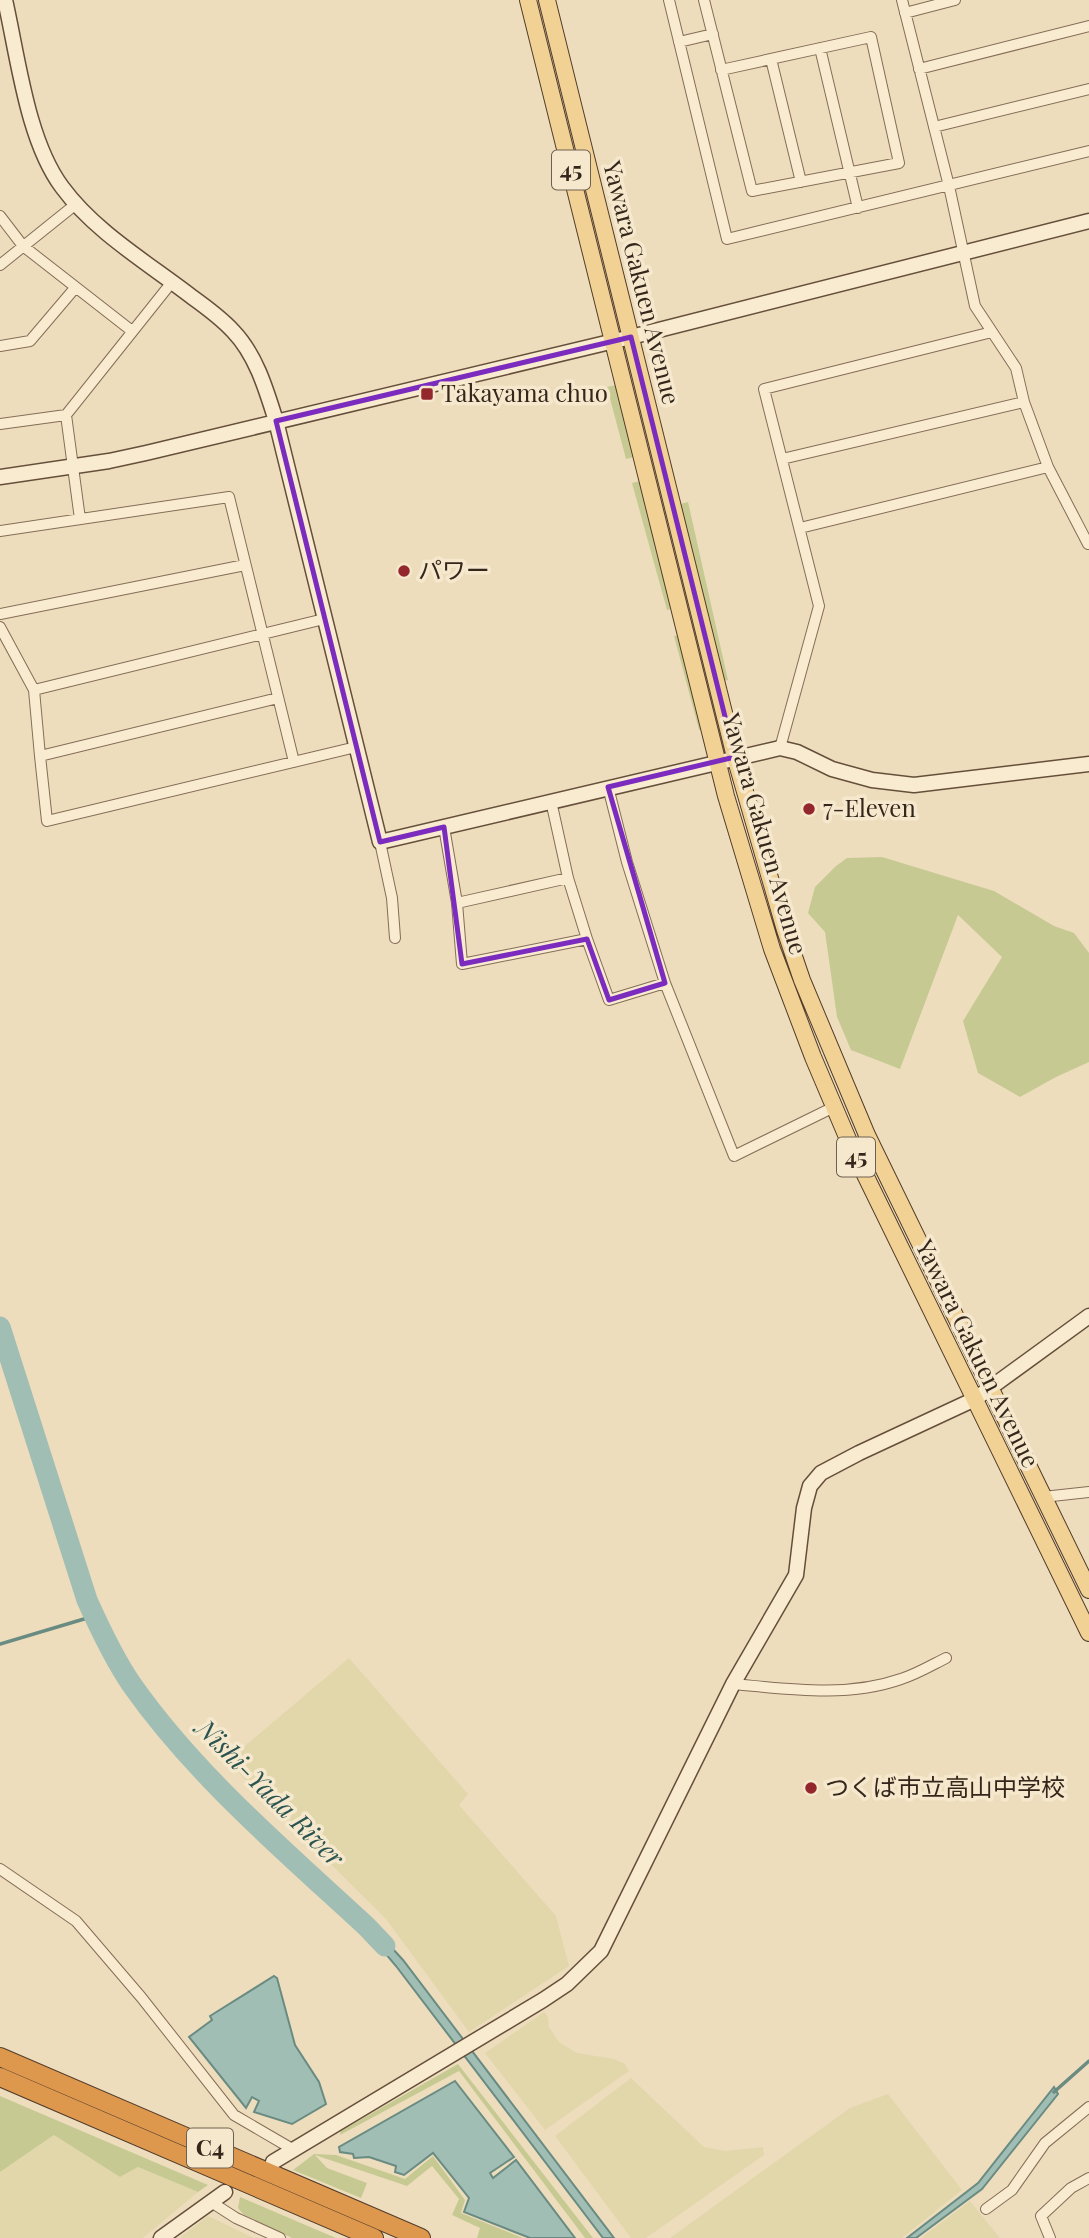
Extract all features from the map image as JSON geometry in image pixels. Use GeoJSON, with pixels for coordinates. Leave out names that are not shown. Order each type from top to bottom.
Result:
{"type":"FeatureCollection","features":[{"type":"Feature","properties":{"kind":"highway","name":"C4"},"geometry":{"type":"LineString","coordinates":[[0,2057],[421,2238]]}},
{"type":"Feature","properties":{"kind":"highway","name":"C4"},"geometry":{"type":"LineString","coordinates":[[0,2077],[374,2238]]}},
{"type":"Feature","properties":{"kind":"main road","name":"Yawara Gakuen Avenue"},"geometry":{"type":"LineString","coordinates":[[528,0],[740,847],[772,949],[834,1107],[883,1215],[1089,1633]]}},
{"type":"Feature","properties":{"kind":"main road","name":"Yawara Gakuen Avenue"},"geometry":{"type":"LineString","coordinates":[[547,0],[735,757],[785,930],[807,992],[867,1135],[1043,1497],[1083,1562],[1089,1590]]}},
{"type":"Feature","properties":{"kind":"street"},"geometry":{"type":"LineString","coordinates":[[5,0],[8,37],[38,140],[48,164],[76,204],[100,227],[233,331],[256,366],[276,421],[380,842],[392,898],[395,938]]}},
{"type":"Feature","properties":{"kind":"street"},"geometry":{"type":"LineString","coordinates":[[669,0],[727,239],[1089,151]]}},
{"type":"Feature","properties":{"kind":"street"},"geometry":{"type":"LineString","coordinates":[[704,0],[721,70],[752,191],[899,163],[871,37],[721,70]]}},
{"type":"Feature","properties":{"kind":"street"},"geometry":{"type":"LineString","coordinates":[[902,0],[949,186],[975,306],[1016,368],[1024,402],[1048,467],[1089,545]]}},
{"type":"Feature","properties":{"kind":"street"},"geometry":{"type":"LineString","coordinates":[[905,13],[955,0]]}},
{"type":"Feature","properties":{"kind":"street"},"geometry":{"type":"LineString","coordinates":[[919,69],[1089,26]]}},
{"type":"Feature","properties":{"kind":"street"},"geometry":{"type":"LineString","coordinates":[[679,42],[713,34]]}},
{"type":"Feature","properties":{"kind":"street"},"geometry":{"type":"LineString","coordinates":[[820,48],[858,208]]}},
{"type":"Feature","properties":{"kind":"street"},"geometry":{"type":"LineString","coordinates":[[771,59],[801,182]]}},
{"type":"Feature","properties":{"kind":"street"},"geometry":{"type":"LineString","coordinates":[[934,127],[1089,89]]}},
{"type":"Feature","properties":{"kind":"street"},"geometry":{"type":"LineString","coordinates":[[0,265],[76,204]]}},
{"type":"Feature","properties":{"kind":"street"},"geometry":{"type":"LineString","coordinates":[[0,216],[23,246],[132,331]]}},
{"type":"Feature","properties":{"kind":"street"},"geometry":{"type":"LineString","coordinates":[[0,477],[133,456],[631,337],[1089,221]]}},
{"type":"Feature","properties":{"kind":"street"},"geometry":{"type":"LineString","coordinates":[[0,424],[66,415],[172,282]]}},
{"type":"Feature","properties":{"kind":"street"},"geometry":{"type":"LineString","coordinates":[[0,346],[30,341],[75,288]]}},
{"type":"Feature","properties":{"kind":"street"},"geometry":{"type":"LineString","coordinates":[[780,748],[819,606],[764,390],[992,332]]}},
{"type":"Feature","properties":{"kind":"street"},"geometry":{"type":"LineString","coordinates":[[782,459],[1024,402]]}},
{"type":"Feature","properties":{"kind":"street"},"geometry":{"type":"LineString","coordinates":[[66,415],[80,519]]}},
{"type":"Feature","properties":{"kind":"street"},"geometry":{"type":"LineString","coordinates":[[800,528],[1048,467]]}},
{"type":"Feature","properties":{"kind":"street"},"geometry":{"type":"LineString","coordinates":[[0,531],[229,497],[294,762]]}},
{"type":"Feature","properties":{"kind":"street"},"geometry":{"type":"LineString","coordinates":[[0,614],[245,565]]}},
{"type":"Feature","properties":{"kind":"street"},"geometry":{"type":"LineString","coordinates":[[34,690],[324,619]]}},
{"type":"Feature","properties":{"kind":"street"},"geometry":{"type":"LineString","coordinates":[[0,626],[34,690],[47,821],[356,747]]}},
{"type":"Feature","properties":{"kind":"street"},"geometry":{"type":"LineString","coordinates":[[40,756],[278,698]]}},
{"type":"Feature","properties":{"kind":"street"},"geometry":{"type":"LineString","coordinates":[[380,842],[780,748],[797,752],[832,769],[872,780],[914,785],[1089,764]]}},
{"type":"Feature","properties":{"kind":"street"},"geometry":{"type":"LineString","coordinates":[[608,787],[627,862],[665,983],[734,1156],[834,1107]]}},
{"type":"Feature","properties":{"kind":"street"},"geometry":{"type":"LineString","coordinates":[[551,801],[568,878],[609,1000],[665,983]]}},
{"type":"Feature","properties":{"kind":"street"},"geometry":{"type":"LineString","coordinates":[[444,827],[457,903],[462,964],[587,939]]}},
{"type":"Feature","properties":{"kind":"street"},"geometry":{"type":"LineString","coordinates":[[457,903],[568,878]]}},
{"type":"Feature","properties":{"kind":"street"},"geometry":{"type":"LineString","coordinates":[[273,2162],[567,1984],[601,1951],[733,1684],[796,1575],[804,1507],[810,1486],[821,1473],[975,1399],[1089,1317]]}},
{"type":"Feature","properties":{"kind":"street"},"geometry":{"type":"LineString","coordinates":[[1043,1497],[1089,1492]]}},
{"type":"Feature","properties":{"kind":"street"},"geometry":{"type":"LineString","coordinates":[[733,1684],[808,1691],[858,1689],[901,1679],[946,1658]]}},
{"type":"Feature","properties":{"kind":"street"},"geometry":{"type":"LineString","coordinates":[[0,1869],[76,1921],[234,2115],[294,2150]]}},
{"type":"Feature","properties":{"kind":"street"},"geometry":{"type":"LineString","coordinates":[[986,2209],[1012,2190],[1045,2143],[1089,2107]]}},
{"type":"Feature","properties":{"kind":"street"},"geometry":{"type":"LineString","coordinates":[[1051,2238],[1041,2216],[1071,2188],[1089,2178]]}},
{"type":"Feature","properties":{"kind":"street"},"geometry":{"type":"LineString","coordinates":[[161,2238],[225,2192]]}},
{"type":"Feature","properties":{"kind":"street"},"geometry":{"type":"LineString","coordinates":[[211,2202],[236,2218],[280,2238]]}},
{"type":"Feature","properties":{"kind":"highlighted area"},"geometry":{"type":"Polygon","coordinates":[[[631,337],[735,757],[608,787],[665,983],[609,1000],[587,939],[462,964],[444,827],[380,842],[276,421],[631,337]]]}},
{"type":"Feature","properties":{"kind":"shaded area"},"geometry":{"type":"Polygon","coordinates":[[[349,1658],[468,1794],[459,1805],[556,1916],[569,1966],[469,2032],[386,1919],[227,1761],[349,1658]]]}},
{"type":"Feature","properties":{"kind":"shaded area"},"geometry":{"type":"Polygon","coordinates":[[[544,2012],[548,2017],[549,2027],[559,2042],[577,2053],[614,2059],[625,2064],[629,2071],[545,2130],[485,2053],[544,2012]]]}},
{"type":"Feature","properties":{"kind":"shaded area"},"geometry":{"type":"Polygon","coordinates":[[[631,2078],[704,2147],[725,2151],[763,2147],[764,2155],[646,2238],[631,2238],[555,2136],[631,2078]]]}},
{"type":"Feature","properties":{"kind":"shaded area"},"geometry":{"type":"Polygon","coordinates":[[[888,2094],[962,2190],[902,2238],[670,2238],[850,2108],[888,2094]]]}},
{"type":"Feature","properties":{"kind":"shaded area"},"geometry":{"type":"Polygon","coordinates":[[[54,2135],[120,2177],[138,2167],[198,2192],[143,2238],[0,2238],[0,2172],[54,2135]]]}},
{"type":"Feature","properties":{"kind":"shaded area"},"geometry":{"type":"Polygon","coordinates":[[[970,2201],[1000,2238],[921,2238],[970,2201]]]}},
{"type":"Feature","properties":{"kind":"shaded area"},"geometry":{"type":"Polygon","coordinates":[[[208,2216],[254,2238],[179,2238],[208,2216]]]}},
{"type":"Feature","properties":{"kind":"green space"},"geometry":{"type":"Polygon","coordinates":[[[616,385],[634,457],[626,459],[607,387],[616,385]]]}},
{"type":"Feature","properties":{"kind":"green space"},"geometry":{"type":"Polygon","coordinates":[[[640,481],[671,609],[667,610],[632,483],[640,481]]]}},
{"type":"Feature","properties":{"kind":"green space"},"geometry":{"type":"Polygon","coordinates":[[[688,502],[728,680],[724,681],[680,504],[688,502]]]}},
{"type":"Feature","properties":{"kind":"green space"},"geometry":{"type":"Polygon","coordinates":[[[678,635],[702,729],[699,730],[674,636],[678,635]]]}},
{"type":"Feature","properties":{"kind":"green space"},"geometry":{"type":"Polygon","coordinates":[[[882,857],[994,891],[1054,926],[1074,933],[1089,953],[1089,1062],[1020,1097],[978,1073],[963,1021],[1002,957],[958,915],[900,1069],[851,1050],[837,1017],[825,932],[808,913],[815,887],[836,866],[847,858],[882,857]]]}},
{"type":"Feature","properties":{"kind":"green space"},"geometry":{"type":"Polygon","coordinates":[[[458,2064],[593,2238],[585,2238],[459,2071],[340,2135],[341,2131],[458,2064]]]}},
{"type":"Feature","properties":{"kind":"green space"},"geometry":{"type":"Polygon","coordinates":[[[0,2096],[208,2185],[198,2192],[138,2167],[120,2177],[54,2135],[0,2172],[0,2096]]]}},
{"type":"Feature","properties":{"kind":"green space"},"geometry":{"type":"Polygon","coordinates":[[[314,2154],[336,2155],[405,2179],[433,2156],[465,2200],[461,2213],[523,2238],[477,2238],[480,2228],[452,2215],[459,2199],[432,2166],[407,2186],[315,2155],[327,2168],[367,2183],[361,2198],[293,2170],[314,2154]]]}},
{"type":"Feature","properties":{"kind":"green space"},"geometry":{"type":"Polygon","coordinates":[[[240,2197],[336,2238],[292,2238],[244,2215],[238,2208],[240,2197]]]}},
{"type":"Feature","properties":{"kind":"water"},"geometry":{"type":"Polygon","coordinates":[[[370,1924],[403,1960],[614,2238],[603,2238],[365,1929],[370,1924]]]}},
{"type":"Feature","properties":{"kind":"water"},"geometry":{"type":"Polygon","coordinates":[[[274,1976],[277,1978],[295,2045],[319,2082],[326,2104],[292,2124],[254,2112],[259,2101],[252,2097],[246,2108],[189,2037],[212,2020],[210,2016],[274,1976]]]}},
{"type":"Feature","properties":{"kind":"water"},"geometry":{"type":"Polygon","coordinates":[[[455,2081],[514,2157],[490,2173],[493,2178],[516,2160],[575,2238],[530,2238],[464,2212],[469,2198],[433,2153],[404,2175],[395,2172],[396,2166],[369,2157],[354,2158],[353,2154],[340,2152],[339,2147],[455,2081]]]}},
{"type":"Feature","properties":{"kind":"water"},"geometry":{"type":"Polygon","coordinates":[[[1054,2087],[1058,2094],[982,2189],[916,2238],[907,2238],[978,2183],[1054,2087]]]}},
{"type":"Feature","properties":{"kind":"waterway","name":"Nishi-Yada River"},"geometry":{"type":"LineString","coordinates":[[0,1327],[87,1600],[125,1675],[184,1751],[213,1782],[385,1946]]}},
{"type":"Feature","properties":{"kind":"waterway"},"geometry":{"type":"LineString","coordinates":[[0,1644],[94,1616]]}},
{"type":"Feature","properties":{"kind":"waterway"},"geometry":{"type":"LineString","coordinates":[[1054,2092],[1089,2061]]}},
{"type":"Feature","properties":{"kind":"place","name":"Takayama chuo"},"geometry":{"type":"Point","coordinates":[427,394]}},
{"type":"Feature","properties":{"kind":"place","name":"パワー"},"geometry":{"type":"Point","coordinates":[404,571]}},
{"type":"Feature","properties":{"kind":"place","name":"7-Eleven"},"geometry":{"type":"Point","coordinates":[809,809]}},
{"type":"Feature","properties":{"kind":"place","name":"つくば市立高山中学校"},"geometry":{"type":"Point","coordinates":[811,1788]}}]}
